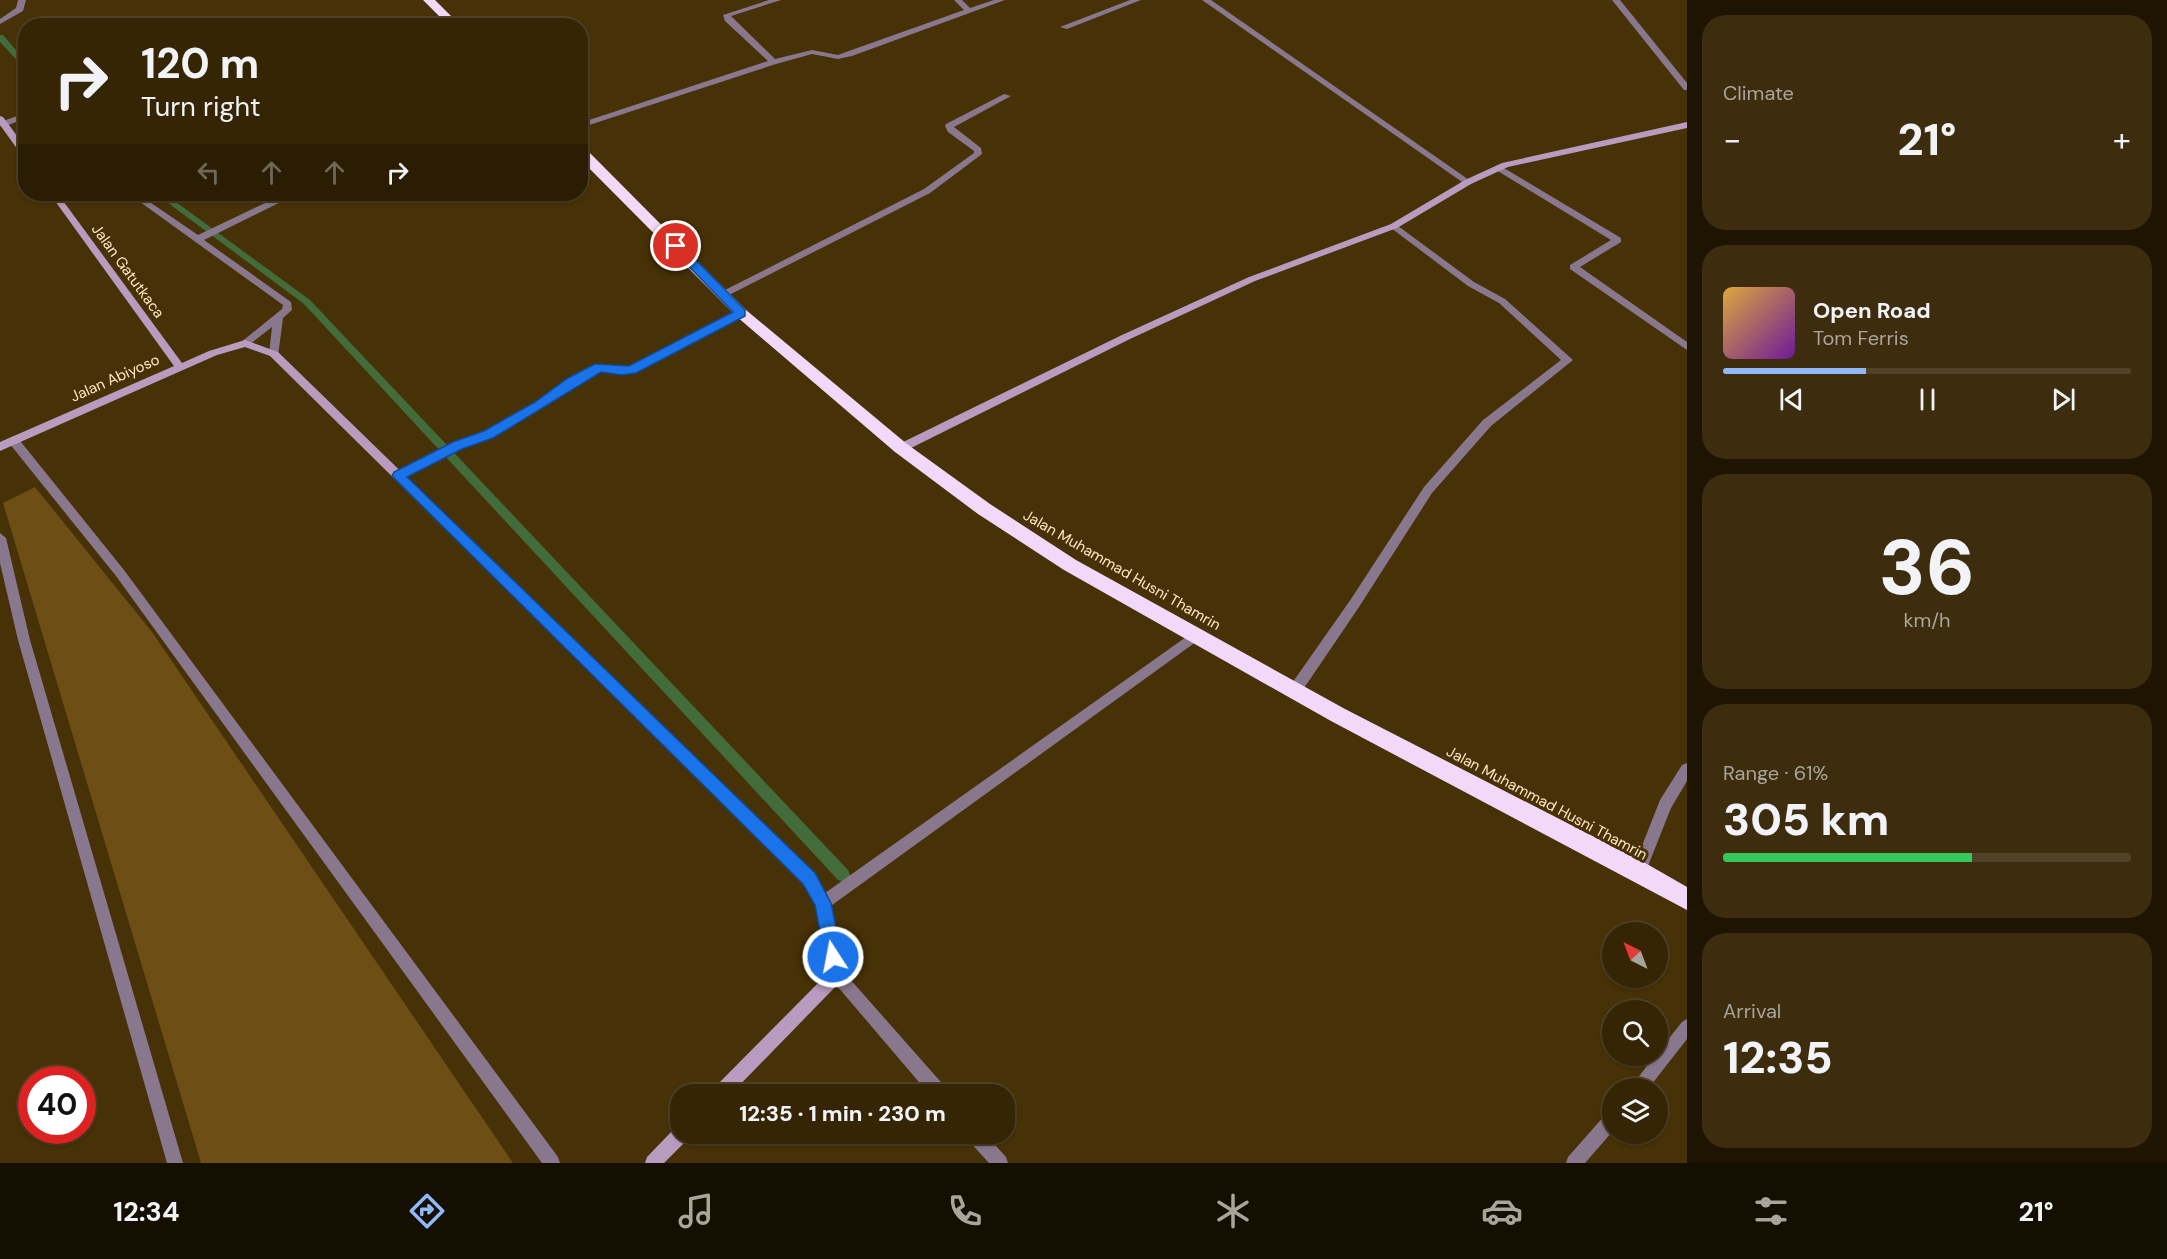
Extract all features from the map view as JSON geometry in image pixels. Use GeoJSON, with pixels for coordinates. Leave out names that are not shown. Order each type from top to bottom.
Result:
{"type":"FeatureCollection","features":[{"type":"Feature","properties":{"kind":"highway"},"geometry":{"type":"LineString","coordinates":[[429,0],[448,18]]}},
{"type":"Feature","properties":{"kind":"highway","name":"Jalan Muhammad Husni Thamrin"},"geometry":{"type":"LineString","coordinates":[[588,159],[741,313],[901,448],[984,509],[1070,564],[1295,690],[1639,871],[1687,899]]}},
{"type":"Feature","properties":{"kind":"street"},"geometry":{"type":"LineString","coordinates":[[0,22],[20,9],[22,0]]}},
{"type":"Feature","properties":{"kind":"street"},"geometry":{"type":"LineString","coordinates":[[773,62],[728,20],[727,15],[777,0]]}},
{"type":"Feature","properties":{"kind":"street"},"geometry":{"type":"LineString","coordinates":[[958,0],[969,11]]}},
{"type":"Feature","properties":{"kind":"street"},"geometry":{"type":"LineString","coordinates":[[588,123],[773,62],[812,52],[838,57],[849,54],[1001,0]]}},
{"type":"Feature","properties":{"kind":"street"},"geometry":{"type":"LineString","coordinates":[[1065,27],[1137,0]]}},
{"type":"Feature","properties":{"kind":"street"},"geometry":{"type":"LineString","coordinates":[[1206,0],[1468,182]]}},
{"type":"Feature","properties":{"kind":"street"},"geometry":{"type":"LineString","coordinates":[[1616,0],[1687,88]]}},
{"type":"Feature","properties":{"kind":"street"},"geometry":{"type":"LineString","coordinates":[[724,294],[927,191],[970,161],[978,154],[978,150],[951,130],[949,126],[1007,96]]}},
{"type":"Feature","properties":{"kind":"street"},"geometry":{"type":"LineString","coordinates":[[18,118],[1,122],[18,144]]}},
{"type":"Feature","properties":{"kind":"street"},"geometry":{"type":"LineString","coordinates":[[901,448],[1126,337],[1252,279],[1394,226],[1468,182],[1498,168],[1687,126]]}},
{"type":"Feature","properties":{"kind":"street"},"geometry":{"type":"LineString","coordinates":[[1498,168],[1618,240],[1573,267],[1687,347]]}},
{"type":"Feature","properties":{"kind":"street","name":"Jalan Gatutkaca"},"geometry":{"type":"LineString","coordinates":[[59,201],[179,366]]}},
{"type":"Feature","properties":{"kind":"street"},"geometry":{"type":"LineString","coordinates":[[144,201],[202,236],[288,303],[287,310],[245,344]]}},
{"type":"Feature","properties":{"kind":"street"},"geometry":{"type":"LineString","coordinates":[[202,236],[276,201]]}},
{"type":"Feature","properties":{"kind":"street"},"geometry":{"type":"LineString","coordinates":[[1295,690],[1356,603],[1428,490],[1487,423],[1568,360],[1502,301],[1470,284],[1394,226]]}},
{"type":"Feature","properties":{"kind":"street"},"geometry":{"type":"LineString","coordinates":[[398,476],[457,446],[488,435],[599,367],[622,371],[632,370],[741,313]]}},
{"type":"Feature","properties":{"kind":"street"},"geometry":{"type":"LineString","coordinates":[[274,354],[278,317]]}},
{"type":"Feature","properties":{"kind":"street"},"geometry":{"type":"LineString","coordinates":[[245,344],[274,354],[809,878],[823,903],[837,975],[931,1084]]}},
{"type":"Feature","properties":{"kind":"street","name":"Jalan Abiyoso"},"geometry":{"type":"LineString","coordinates":[[0,447],[179,366],[245,344]]}},
{"type":"Feature","properties":{"kind":"street"},"geometry":{"type":"LineString","coordinates":[[13,440],[120,573],[552,1163]]}},
{"type":"Feature","properties":{"kind":"street"},"geometry":{"type":"LineString","coordinates":[[0,538],[24,640],[175,1163]]}},
{"type":"Feature","properties":{"kind":"street"},"geometry":{"type":"LineString","coordinates":[[823,903],[1196,635]]}},
{"type":"Feature","properties":{"kind":"street"},"geometry":{"type":"LineString","coordinates":[[1639,871],[1665,805],[1687,770]]}},
{"type":"Feature","properties":{"kind":"street"},"geometry":{"type":"LineString","coordinates":[[730,1084],[837,975]]}},
{"type":"Feature","properties":{"kind":"street"},"geometry":{"type":"LineString","coordinates":[[1647,1078],[1687,1027]]}},
{"type":"Feature","properties":{"kind":"street"},"geometry":{"type":"LineString","coordinates":[[1574,1163],[1602,1131]]}},
{"type":"Feature","properties":{"kind":"street"},"geometry":{"type":"LineString","coordinates":[[653,1163],[671,1144]]}},
{"type":"Feature","properties":{"kind":"street"},"geometry":{"type":"LineString","coordinates":[[983,1144],[1000,1163]]}},
{"type":"Feature","properties":{"kind":"shaded area"},"geometry":{"type":"Polygon","coordinates":[[[35,487],[152,632],[513,1163],[201,1163],[3,503],[35,487]]]}},
{"type":"Feature","properties":{"kind":"waterway"},"geometry":{"type":"LineString","coordinates":[[0,37],[18,58]]}},
{"type":"Feature","properties":{"kind":"waterway"},"geometry":{"type":"LineString","coordinates":[[170,201],[307,302],[843,875]]}},
{"type":"Feature","properties":{"kind":"route"},"geometry":{"type":"LineString","coordinates":[[676,246],[741,313],[632,370],[622,371],[599,367],[488,435],[457,446],[398,476],[809,878],[823,903],[833,957]]}}]}
